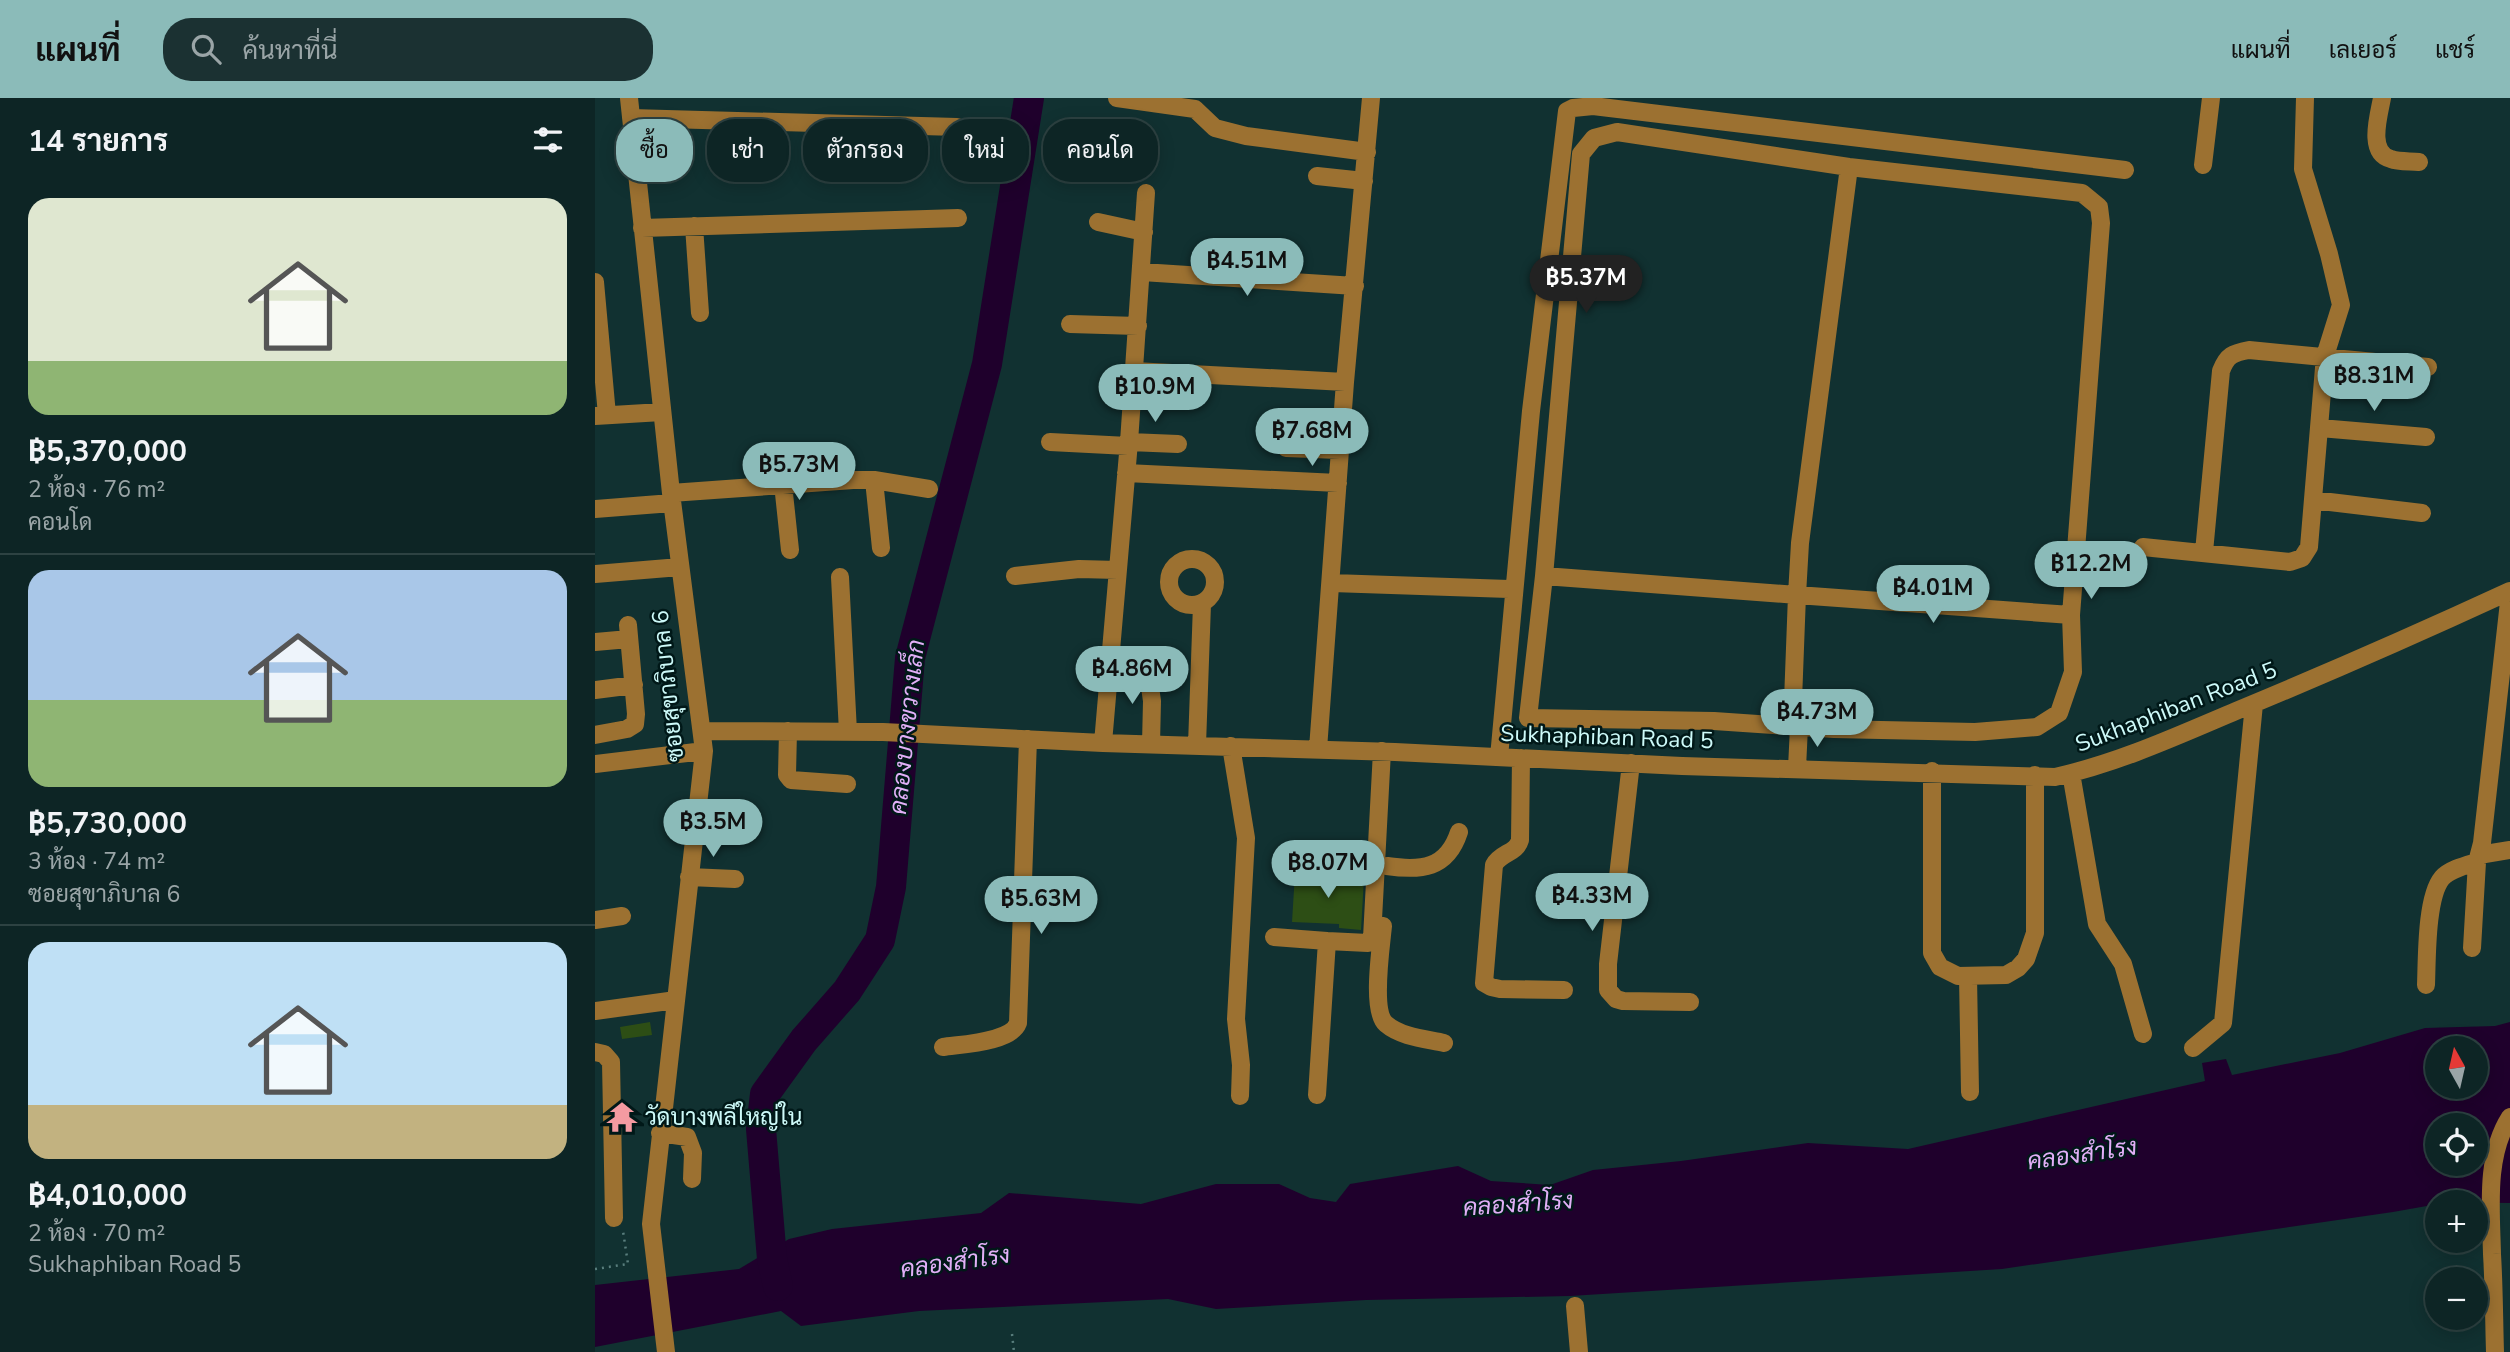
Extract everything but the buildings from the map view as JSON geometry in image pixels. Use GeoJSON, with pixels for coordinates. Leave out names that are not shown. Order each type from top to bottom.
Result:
{"type":"FeatureCollection","features":[{"type":"Feature","properties":{"kind":"street","name":"ซอยสุขาภิบาล 6"},"geometry":{"type":"LineString","coordinates":[[629,98],[662,412],[704,751],[652,1211],[651,1241],[666,1352]]}},
{"type":"Feature","properties":{"kind":"street"},"geometry":{"type":"LineString","coordinates":[[1117,98],[1195,109],[1215,128],[1246,136],[1367,152]]}},
{"type":"Feature","properties":{"kind":"street"},"geometry":{"type":"LineString","coordinates":[[1318,749],[1345,382],[1371,98]]}},
{"type":"Feature","properties":{"kind":"street"},"geometry":{"type":"LineString","coordinates":[[2203,165],[2211,98]]}},
{"type":"Feature","properties":{"kind":"street"},"geometry":{"type":"LineString","coordinates":[[2143,547],[2290,562],[2302,558],[2309,547],[2325,356],[2340,305],[2329,254],[2303,169],[2305,98]]}},
{"type":"Feature","properties":{"kind":"street"},"geometry":{"type":"LineString","coordinates":[[2382,98],[2377,136],[2381,155],[2390,159],[2419,162]]}},
{"type":"Feature","properties":{"kind":"street"},"geometry":{"type":"LineString","coordinates":[[1499,757],[1531,411],[1567,111],[1618,103],[2125,170]]}},
{"type":"Feature","properties":{"kind":"street"},"geometry":{"type":"LineString","coordinates":[[631,118],[942,127]]}},
{"type":"Feature","properties":{"kind":"street"},"geometry":{"type":"LineString","coordinates":[[1618,132],[1849,167],[2082,193],[2099,207],[2101,223],[2071,615],[2073,672],[2059,713],[2037,727],[1975,732],[1796,727],[1714,721],[1528,718],[1544,576],[1581,153],[1594,138],[1618,132]]}},
{"type":"Feature","properties":{"kind":"street"},"geometry":{"type":"LineString","coordinates":[[1797,768],[1797,595],[1800,543],[1849,167]]}},
{"type":"Feature","properties":{"kind":"street"},"geometry":{"type":"LineString","coordinates":[[1317,176],[1364,181]]}},
{"type":"Feature","properties":{"kind":"street"},"geometry":{"type":"LineString","coordinates":[[1103,743],[1142,272],[1146,193]]}},
{"type":"Feature","properties":{"kind":"street"},"geometry":{"type":"LineString","coordinates":[[642,228],[958,218]]}},
{"type":"Feature","properties":{"kind":"street"},"geometry":{"type":"LineString","coordinates":[[1098,222],[1144,232]]}},
{"type":"Feature","properties":{"kind":"street"},"geometry":{"type":"LineString","coordinates":[[694,226],[700,313]]}},
{"type":"Feature","properties":{"kind":"street"},"geometry":{"type":"LineString","coordinates":[[1142,272],[1355,286]]}},
{"type":"Feature","properties":{"kind":"street"},"geometry":{"type":"LineString","coordinates":[[595,282],[601,415],[662,412]]}},
{"type":"Feature","properties":{"kind":"street"},"geometry":{"type":"LineString","coordinates":[[1070,324],[1137,326]]}},
{"type":"Feature","properties":{"kind":"street"},"geometry":{"type":"LineString","coordinates":[[2204,552],[2221,371],[2226,358],[2234,352],[2249,350],[2428,367]]}},
{"type":"Feature","properties":{"kind":"street"},"geometry":{"type":"LineString","coordinates":[[1134,371],[1345,382]]}},
{"type":"Feature","properties":{"kind":"street"},"geometry":{"type":"LineString","coordinates":[[2320,428],[2426,437]]}},
{"type":"Feature","properties":{"kind":"street"},"geometry":{"type":"LineString","coordinates":[[1050,442],[1178,444]]}},
{"type":"Feature","properties":{"kind":"street"},"geometry":{"type":"LineString","coordinates":[[1286,448],[1340,450]]}},
{"type":"Feature","properties":{"kind":"street"},"geometry":{"type":"LineString","coordinates":[[1126,473],[1338,483]]}},
{"type":"Feature","properties":{"kind":"street"},"geometry":{"type":"LineString","coordinates":[[595,509],[783,484],[874,480],[929,489]]}},
{"type":"Feature","properties":{"kind":"street"},"geometry":{"type":"LineString","coordinates":[[874,480],[881,548]]}},
{"type":"Feature","properties":{"kind":"street"},"geometry":{"type":"LineString","coordinates":[[783,484],[790,550]]}},
{"type":"Feature","properties":{"kind":"street"},"geometry":{"type":"LineString","coordinates":[[2313,500],[2422,513]]}},
{"type":"Feature","properties":{"kind":"street"},"geometry":{"type":"LineString","coordinates":[[595,574],[680,567]]}},
{"type":"Feature","properties":{"kind":"street"},"geometry":{"type":"LineString","coordinates":[[1016,576],[1079,569],[1118,570]]}},
{"type":"Feature","properties":{"kind":"street"},"geometry":{"type":"LineString","coordinates":[[1544,576],[2071,615]]}},
{"type":"Feature","properties":{"kind":"street"},"geometry":{"type":"LineString","coordinates":[[840,577],[848,732]]}},
{"type":"Feature","properties":{"kind":"street"},"geometry":{"type":"LineString","coordinates":[[1332,583],[1509,589]]}},
{"type":"Feature","properties":{"kind":"street"},"geometry":{"type":"LineString","coordinates":[[2472,948],[2478,859],[2510,592]]}},
{"type":"Feature","properties":{"kind":"street","name":"Sukhaphiban Road 5"},"geometry":{"type":"LineString","coordinates":[[702,731],[883,732],[1103,743],[2056,777],[2144,750],[2371,655],[2510,592]]}},
{"type":"Feature","properties":{"kind":"street"},"geometry":{"type":"LineString","coordinates":[[1197,745],[1202,604]]}},
{"type":"Feature","properties":{"kind":"street"},"geometry":{"type":"LineString","coordinates":[[595,642],[628,632],[636,713],[635,724],[627,729],[595,735]]}},
{"type":"Feature","properties":{"kind":"street"},"geometry":{"type":"LineString","coordinates":[[1147,666],[1152,701],[1151,744]]}},
{"type":"Feature","properties":{"kind":"street"},"geometry":{"type":"LineString","coordinates":[[595,690],[633,685]]}},
{"type":"Feature","properties":{"kind":"street"},"geometry":{"type":"LineString","coordinates":[[2193,1048],[2223,1023],[2254,704]]}},
{"type":"Feature","properties":{"kind":"street"},"geometry":{"type":"LineString","coordinates":[[788,731],[787,775],[791,780],[847,784]]}},
{"type":"Feature","properties":{"kind":"street"},"geometry":{"type":"LineString","coordinates":[[943,1047],[1006,1036],[1016,1029],[1018,1023],[1028,739]]}},
{"type":"Feature","properties":{"kind":"street"},"geometry":{"type":"LineString","coordinates":[[1231,746],[1246,838],[1236,1019],[1241,1065],[1240,1096]]}},
{"type":"Feature","properties":{"kind":"street"},"geometry":{"type":"LineString","coordinates":[[595,764],[704,751]]}},
{"type":"Feature","properties":{"kind":"street"},"geometry":{"type":"LineString","coordinates":[[1389,752],[1387,866],[1378,997],[1381,1018],[1409,1035],[1444,1043]]}},
{"type":"Feature","properties":{"kind":"street"},"geometry":{"type":"LineString","coordinates":[[1274,937],[1368,943],[1372,938],[1389,752]]}},
{"type":"Feature","properties":{"kind":"street"},"geometry":{"type":"LineString","coordinates":[[1521,758],[1520,840],[1514,851],[1497,859],[1494,865],[1485,983],[1500,989],[1564,990]]}},
{"type":"Feature","properties":{"kind":"street"},"geometry":{"type":"LineString","coordinates":[[1631,763],[1607,972],[1608,990],[1616,999],[1623,1001],[1690,1002]]}},
{"type":"Feature","properties":{"kind":"street"},"geometry":{"type":"LineString","coordinates":[[2491,764],[2510,765]]}},
{"type":"Feature","properties":{"kind":"street"},"geometry":{"type":"LineString","coordinates":[[1932,771],[1932,953],[1940,967],[1958,976],[2006,975],[2026,959],[2035,933],[2035,775]]}},
{"type":"Feature","properties":{"kind":"street"},"geometry":{"type":"LineString","coordinates":[[2071,773],[2097,924],[2123,964],[2143,1034]]}},
{"type":"Feature","properties":{"kind":"street"},"geometry":{"type":"LineString","coordinates":[[1387,866],[1408,869],[1444,859],[1455,845],[1459,832]]}},
{"type":"Feature","properties":{"kind":"street"},"geometry":{"type":"LineString","coordinates":[[2426,985],[2431,905],[2442,878],[2478,859],[2510,850]]}},
{"type":"Feature","properties":{"kind":"street"},"geometry":{"type":"LineString","coordinates":[[689,877],[735,879]]}},
{"type":"Feature","properties":{"kind":"street"},"geometry":{"type":"LineString","coordinates":[[595,920],[622,916]]}},
{"type":"Feature","properties":{"kind":"street"},"geometry":{"type":"LineString","coordinates":[[1317,1095],[1327,941]]}},
{"type":"Feature","properties":{"kind":"street"},"geometry":{"type":"LineString","coordinates":[[1968,976],[1970,1092]]}},
{"type":"Feature","properties":{"kind":"street"},"geometry":{"type":"LineString","coordinates":[[595,1012],[676,1000]]}},
{"type":"Feature","properties":{"kind":"street"},"geometry":{"type":"LineString","coordinates":[[595,1052],[604,1054],[611,1062],[618,1220]]}},
{"type":"Feature","properties":{"kind":"street"},"geometry":{"type":"LineString","coordinates":[[2495,1352],[2491,1222],[2493,1171],[2500,1132],[2510,1117]]}},
{"type":"Feature","properties":{"kind":"street"},"geometry":{"type":"LineString","coordinates":[[660,1133],[687,1137],[693,1153],[692,1180]]}},
{"type":"Feature","properties":{"kind":"street"},"geometry":{"type":"LineString","coordinates":[[1575,1306],[1579,1352]]}},
{"type":"Feature","properties":{"kind":"path"},"geometry":{"type":"LineString","coordinates":[[595,1269],[628,1265],[627,1247],[618,1220]]}},
{"type":"Feature","properties":{"kind":"path"},"geometry":{"type":"LineString","coordinates":[[1012,1334],[1014,1352]]}},
{"type":"Feature","properties":{"kind":"water","name":"คลองสำโรง"},"geometry":{"type":"Polygon","coordinates":[[[2510,1022],[2510,1203],[2488,1203],[2488,1190],[2425,1190],[2425,1206],[2002,1269],[1570,1296],[1366,1300],[1216,1309],[1168,1299],[919,1311],[801,1326],[781,1311],[595,1347],[595,1285],[739,1269],[789,1239],[832,1229],[981,1213],[1009,1193],[1141,1204],[1216,1184],[1279,1184],[1310,1198],[1336,1202],[1350,1184],[1458,1166],[1491,1181],[1550,1185],[1593,1170],[1808,1143],[1908,1149],[2205,1081],[2202,1063],[2226,1059],[2232,1075],[2340,1053],[2425,1028],[2495,1026],[2510,1022]]]}},
{"type":"Feature","properties":{"kind":"waterway","name":"คลองบางขวางเล็ก"},"geometry":{"type":"LineString","coordinates":[[778,1286],[772,1259],[761,1129],[765,1094],[804,1040],[847,991],[880,940],[891,887],[910,658],[987,364],[1029,98]]}},
{"type":"Feature","properties":{"kind":"place","name":"วัดบางพลีใหญ่ใน"},"geometry":{"type":"Point","coordinates":[622,1117]}}]}
